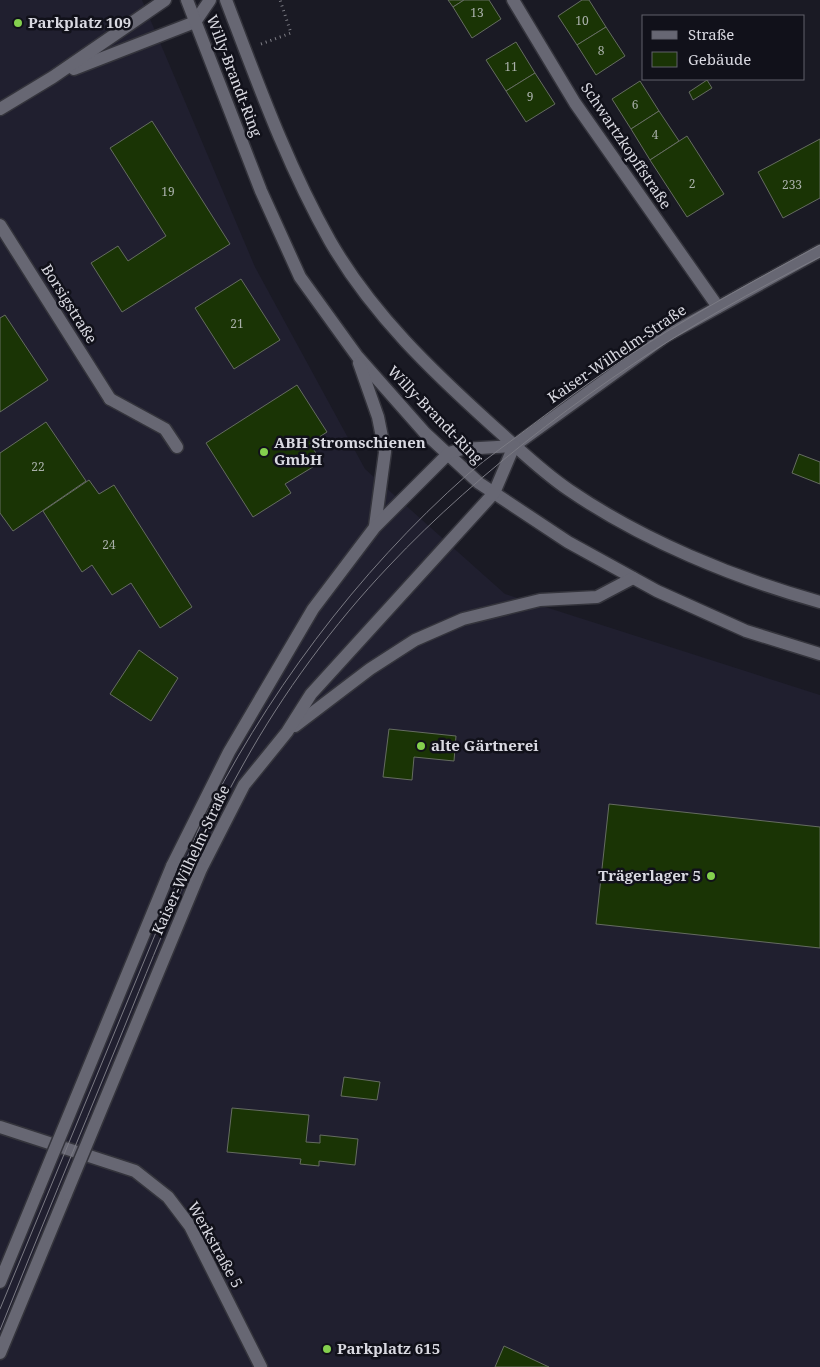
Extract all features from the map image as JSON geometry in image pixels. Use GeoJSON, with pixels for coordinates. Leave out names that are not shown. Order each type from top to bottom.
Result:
{"type":"FeatureCollection","features":[{"type":"Feature","properties":{"kind":"main road"},"geometry":{"type":"LineString","coordinates":[[0,109],[52,77],[165,0]]}},
{"type":"Feature","properties":{"kind":"main road","name":"Willy-Brandt-Ring"},"geometry":{"type":"LineString","coordinates":[[187,0],[261,191],[300,277],[357,356],[425,433],[449,453],[478,483],[568,542],[633,578],[746,631],[820,654]]}},
{"type":"Feature","properties":{"kind":"main road"},"geometry":{"type":"LineString","coordinates":[[52,77],[196,22],[210,0]]}},
{"type":"Feature","properties":{"kind":"main road","name":"Willy-Brandt-Ring"},"geometry":{"type":"LineString","coordinates":[[226,0],[296,175],[331,242],[380,314],[457,394],[514,446],[568,490],[653,539],[750,579],[820,602]]}},
{"type":"Feature","properties":{"kind":"main road","name":"Schwartzkopffstraße"},"geometry":{"type":"LineString","coordinates":[[513,0],[575,103],[718,307]]}},
{"type":"Feature","properties":{"kind":"main road","name":"Borsigstraße"},"geometry":{"type":"LineString","coordinates":[[0,225],[110,399],[166,429],[177,447]]}},
{"type":"Feature","properties":{"kind":"main road","name":"Kaiser-Wilhelm-Straße"},"geometry":{"type":"LineString","coordinates":[[0,1353],[201,869],[244,784],[287,732],[311,694],[494,493],[514,446],[666,336],[820,251]]}},
{"type":"Feature","properties":{"kind":"main road"},"geometry":{"type":"LineString","coordinates":[[357,356],[378,417],[385,452],[375,527]]}},
{"type":"Feature","properties":{"kind":"main road"},"geometry":{"type":"LineString","coordinates":[[449,453],[462,449],[514,446]]}},
{"type":"Feature","properties":{"kind":"main road","name":"Kaiser-Wilhelm-Straße"},"geometry":{"type":"LineString","coordinates":[[0,1282],[172,866],[229,752],[313,609],[375,527],[449,453]]}},
{"type":"Feature","properties":{"kind":"main road"},"geometry":{"type":"LineString","coordinates":[[287,732],[370,670],[415,640],[463,620],[540,600],[597,597],[633,578]]}},
{"type":"Feature","properties":{"kind":"main road","name":"Werkstraße 5"},"geometry":{"type":"LineString","coordinates":[[0,1127],[135,1171],[168,1197],[190,1226],[261,1367]]}},
{"type":"Feature","properties":{"kind":"shaded area"},"geometry":{"type":"Polygon","coordinates":[[[0,0],[142,0],[255,267],[365,469],[505,594],[820,695],[820,1367],[0,1367],[0,0]]]}},
{"type":"Feature","properties":{"kind":"building"},"geometry":{"type":"Polygon","coordinates":[[[448,0],[464,0],[453,7],[448,0]]]}},
{"type":"Feature","properties":{"kind":"building"},"geometry":{"type":"Polygon","coordinates":[[[464,0],[489,0],[501,19],[472,38],[453,7],[464,0]]]}},
{"type":"Feature","properties":{"kind":"building"},"geometry":{"type":"Polygon","coordinates":[[[582,0],[589,0],[606,27],[577,45],[558,16],[582,0]]]}},
{"type":"Feature","properties":{"kind":"building"},"geometry":{"type":"Polygon","coordinates":[[[606,27],[625,56],[596,75],[577,45],[606,27]]]}},
{"type":"Feature","properties":{"kind":"building"},"geometry":{"type":"Polygon","coordinates":[[[516,42],[535,73],[506,91],[486,60],[516,42]]]}},
{"type":"Feature","properties":{"kind":"building"},"geometry":{"type":"Polygon","coordinates":[[[535,73],[555,104],[526,122],[506,91],[535,73]]]}},
{"type":"Feature","properties":{"kind":"building"},"geometry":{"type":"Polygon","coordinates":[[[707,80],[712,88],[693,100],[689,92],[707,80]]]}},
{"type":"Feature","properties":{"kind":"building"},"geometry":{"type":"Polygon","coordinates":[[[640,81],[659,111],[631,129],[612,99],[640,81]]]}},
{"type":"Feature","properties":{"kind":"building"},"geometry":{"type":"Polygon","coordinates":[[[659,111],[679,141],[650,160],[631,129],[659,111]]]}},
{"type":"Feature","properties":{"kind":"building"},"geometry":{"type":"Polygon","coordinates":[[[152,121],[230,244],[122,312],[91,263],[118,246],[128,261],[166,236],[110,148],[152,121]]]}},
{"type":"Feature","properties":{"kind":"building"},"geometry":{"type":"Polygon","coordinates":[[[687,136],[724,194],[687,217],[650,160],[687,136]]]}},
{"type":"Feature","properties":{"kind":"building"},"geometry":{"type":"Polygon","coordinates":[[[820,139],[820,198],[783,218],[758,172],[820,139]]]}},
{"type":"Feature","properties":{"kind":"building"},"geometry":{"type":"Polygon","coordinates":[[[241,279],[280,340],[234,369],[195,308],[241,279]]]}},
{"type":"Feature","properties":{"kind":"building"},"geometry":{"type":"Polygon","coordinates":[[[5,315],[48,380],[0,412],[0,318],[5,315]]]}},
{"type":"Feature","properties":{"kind":"building","name":"ABH Stromschienen GmbH"},"geometry":{"type":"Polygon","coordinates":[[[297,385],[327,432],[310,443],[321,462],[285,484],[291,493],[253,517],[206,443],[297,385]]]}},
{"type":"Feature","properties":{"kind":"building"},"geometry":{"type":"Polygon","coordinates":[[[46,422],[86,481],[13,531],[0,513],[0,453],[46,422]]]}},
{"type":"Feature","properties":{"kind":"building"},"geometry":{"type":"Polygon","coordinates":[[[799,454],[820,462],[820,484],[792,473],[799,454]]]}},
{"type":"Feature","properties":{"kind":"building"},"geometry":{"type":"Polygon","coordinates":[[[89,480],[99,494],[114,485],[192,607],[160,628],[131,583],[112,595],[92,565],[82,572],[43,511],[89,480]]]}},
{"type":"Feature","properties":{"kind":"building"},"geometry":{"type":"Polygon","coordinates":[[[139,650],[178,678],[151,721],[110,694],[139,650]]]}},
{"type":"Feature","properties":{"kind":"building","name":"alte Gärtnerei"},"geometry":{"type":"Polygon","coordinates":[[[389,729],[456,736],[454,761],[414,757],[412,780],[383,777],[389,729]]]}},
{"type":"Feature","properties":{"kind":"building","name":"Trägerlager 5"},"geometry":{"type":"Polygon","coordinates":[[[609,804],[820,827],[820,948],[596,924],[609,804]]]}},
{"type":"Feature","properties":{"kind":"building"},"geometry":{"type":"Polygon","coordinates":[[[344,1077],[380,1082],[377,1100],[341,1096],[344,1077]]]}},
{"type":"Feature","properties":{"kind":"building"},"geometry":{"type":"Polygon","coordinates":[[[232,1108],[309,1115],[306,1142],[320,1143],[320,1135],[358,1139],[355,1165],[319,1161],[319,1166],[300,1164],[301,1159],[227,1152],[232,1108]]]}},
{"type":"Feature","properties":{"kind":"building"},"geometry":{"type":"Polygon","coordinates":[[[504,1346],[549,1367],[495,1367],[504,1346]]]}},
{"type":"Feature","properties":{"kind":"tram line"},"geometry":{"type":"LineString","coordinates":[[0,1309],[198,831],[252,733],[316,639],[388,553],[427,512],[483,462],[587,384],[645,345],[710,306],[820,245]]}},
{"type":"Feature","properties":{"kind":"tram line"},"geometry":{"type":"LineString","coordinates":[[0,1330],[161,938],[208,832],[225,797],[259,737],[310,660],[368,589],[424,530],[503,460],[546,426],[589,394],[677,336],[746,296],[820,257]]}},
{"type":"Feature","properties":{"kind":"place","name":"Parkplatz 109"},"geometry":{"type":"Point","coordinates":[18,23]}},
{"type":"Feature","properties":{"kind":"place","name":"ABH Stromschienen GmbH"},"geometry":{"type":"Point","coordinates":[264,452]}},
{"type":"Feature","properties":{"kind":"place","name":"alte Gärtnerei"},"geometry":{"type":"Point","coordinates":[421,746]}},
{"type":"Feature","properties":{"kind":"place","name":"Trägerlager 5"},"geometry":{"type":"Point","coordinates":[711,876]}},
{"type":"Feature","properties":{"kind":"place","name":"Parkplatz 615"},"geometry":{"type":"Point","coordinates":[327,1349]}}]}
